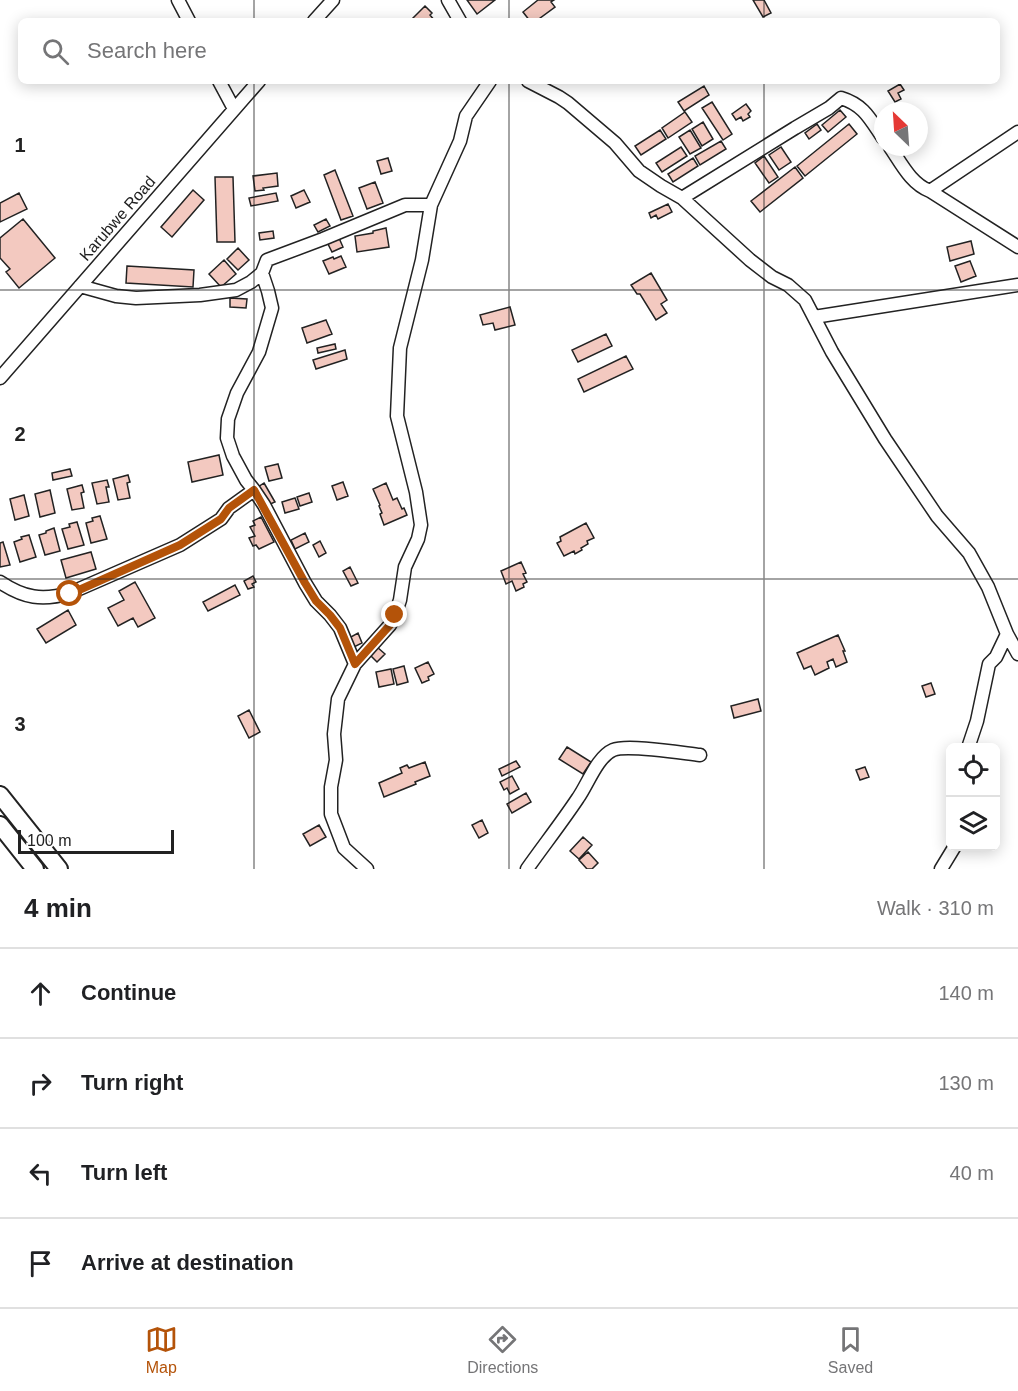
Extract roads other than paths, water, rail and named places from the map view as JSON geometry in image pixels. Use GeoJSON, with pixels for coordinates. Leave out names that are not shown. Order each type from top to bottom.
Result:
{"type":"FeatureCollection","features":[{"type":"Feature","properties":{"kind":"highway"},"geometry":{"type":"LineString","coordinates":[[0,795],[59,869]]}},
{"type":"Feature","properties":{"kind":"highway"},"geometry":{"type":"LineString","coordinates":[[0,825],[35,869]]}},
{"type":"Feature","properties":{"kind":"street"},"geometry":{"type":"LineString","coordinates":[[178,0],[187,18]]}},
{"type":"Feature","properties":{"kind":"street"},"geometry":{"type":"LineString","coordinates":[[317,18],[333,0]]}},
{"type":"Feature","properties":{"kind":"street"},"geometry":{"type":"LineString","coordinates":[[448,0],[458,18]]}},
{"type":"Feature","properties":{"kind":"street"},"geometry":{"type":"LineString","coordinates":[[221,84],[234,109]]}},
{"type":"Feature","properties":{"kind":"street","name":"Karubwe Road"},"geometry":{"type":"LineString","coordinates":[[0,378],[256,84]]}},
{"type":"Feature","properties":{"kind":"street"},"geometry":{"type":"LineString","coordinates":[[367,869],[344,848],[331,814],[331,787],[336,760],[334,734],[338,699],[355,664],[390,625],[395,615],[400,600],[405,567],[418,539],[421,525],[416,492],[397,416],[400,348],[422,260],[431,205],[460,141],[466,116],[488,84]]}},
{"type":"Feature","properties":{"kind":"street"},"geometry":{"type":"LineString","coordinates":[[534,84],[568,103],[615,143],[639,171],[682,198],[750,260],[772,277],[788,285],[805,300],[838,362],[885,439],[937,516],[969,553],[988,587],[1007,634],[1018,654]]}},
{"type":"Feature","properties":{"kind":"street"},"geometry":{"type":"LineString","coordinates":[[682,198],[830,108],[840,98],[858,105],[874,125]]}},
{"type":"Feature","properties":{"kind":"street"},"geometry":{"type":"LineString","coordinates":[[930,191],[1018,132]]}},
{"type":"Feature","properties":{"kind":"street"},"geometry":{"type":"LineString","coordinates":[[896,156],[912,179],[922,188],[1018,247]]}},
{"type":"Feature","properties":{"kind":"street"},"geometry":{"type":"LineString","coordinates":[[80,286],[116,296],[136,298],[200,295],[236,290],[262,273],[267,260],[405,205],[431,205]]}},
{"type":"Feature","properties":{"kind":"street"},"geometry":{"type":"LineString","coordinates":[[262,273],[272,308],[260,352],[237,393],[228,419],[227,438],[237,464],[254,490],[305,583],[316,601],[340,628],[355,664]]}},
{"type":"Feature","properties":{"kind":"street"},"geometry":{"type":"LineString","coordinates":[[814,317],[1018,285]]}},
{"type":"Feature","properties":{"kind":"street"},"geometry":{"type":"LineString","coordinates":[[0,582],[34,597],[55,598],[70,594],[180,545],[221,519],[229,508],[254,490]]}},
{"type":"Feature","properties":{"kind":"street"},"geometry":{"type":"LineString","coordinates":[[969,743],[977,721],[988,664],[996,657],[1007,634]]}},
{"type":"Feature","properties":{"kind":"street"},"geometry":{"type":"LineString","coordinates":[[527,869],[579,796],[596,767],[612,750],[622,747],[700,756]]}},
{"type":"Feature","properties":{"kind":"street"},"geometry":{"type":"LineString","coordinates":[[941,869],[952,851]]}}]}
